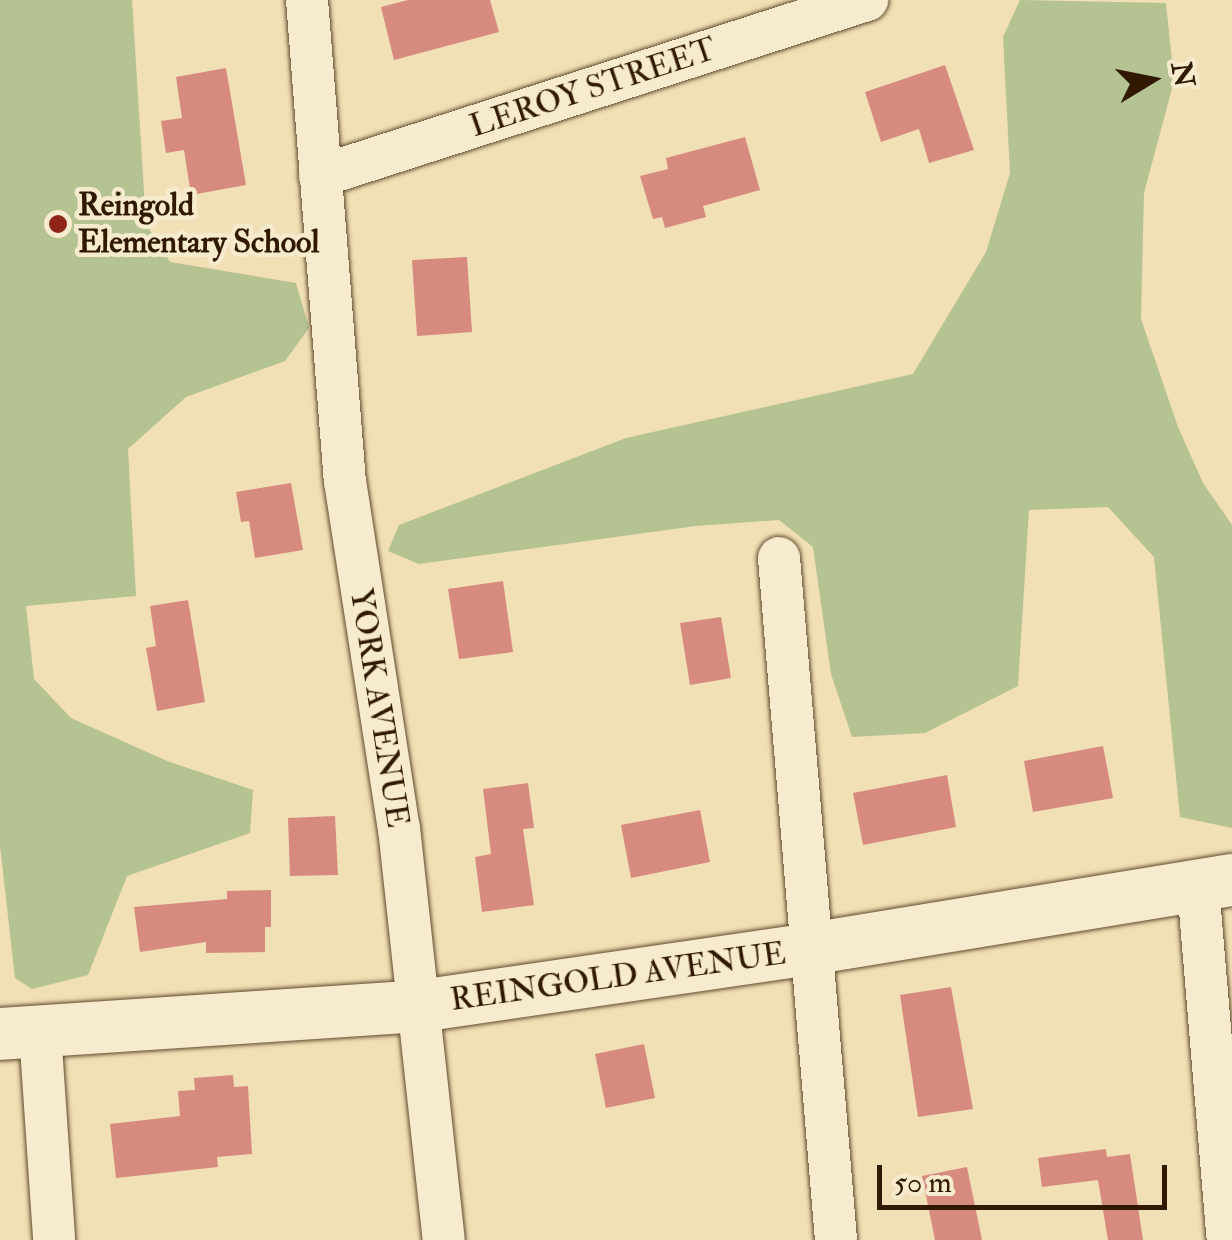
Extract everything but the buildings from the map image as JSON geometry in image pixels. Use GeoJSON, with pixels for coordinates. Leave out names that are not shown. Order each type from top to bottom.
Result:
{"type":"FeatureCollection","features":[{"type":"Feature","properties":{"kind":"street","name":"YORK AVENUE"},"geometry":{"type":"LineString","coordinates":[[307,0],[345,481],[400,828],[444,1240]]}},
{"type":"Feature","properties":{"kind":"street","name":"LEROY STREET"},"geometry":{"type":"LineString","coordinates":[[320,176],[867,0]]}},
{"type":"Feature","properties":{"kind":"street"},"geometry":{"type":"LineString","coordinates":[[779,558],[836,1240]]}},
{"type":"Feature","properties":{"kind":"street","name":"REINGOLD AVENUE"},"geometry":{"type":"LineString","coordinates":[[20,1033],[420,1006],[810,949],[1215,883]]}},
{"type":"Feature","properties":{"kind":"street"},"geometry":{"type":"LineString","coordinates":[[1215,883],[1228,1240]]}},
{"type":"Feature","properties":{"kind":"street"},"geometry":{"type":"LineString","coordinates":[[20,1033],[54,1240]]}},
{"type":"Feature","properties":{"kind":"green space"},"geometry":{"type":"Polygon","coordinates":[[[0,0],[132,0],[146,224],[170,262],[296,283],[309,328],[285,361],[186,397],[128,449],[136,596],[26,606],[34,679],[71,718],[167,761],[253,790],[250,833],[127,876],[88,975],[32,989],[15,978],[0,846],[0,0]]]}},
{"type":"Feature","properties":{"kind":"green space"},"geometry":{"type":"Polygon","coordinates":[[[1020,0],[1166,3],[1174,81],[1144,193],[1141,319],[1178,427],[1203,483],[1232,525],[1232,828],[1180,817],[1154,557],[1108,507],[1029,510],[1018,686],[925,733],[852,737],[831,674],[813,547],[779,520],[696,526],[419,564],[388,551],[399,525],[626,438],[913,374],[986,252],[1010,173],[1003,37],[1020,0]]]}},
{"type":"Feature","properties":{"kind":"place","name":"Reingold Elementary School"},"geometry":{"type":"Point","coordinates":[58,224]}}]}
